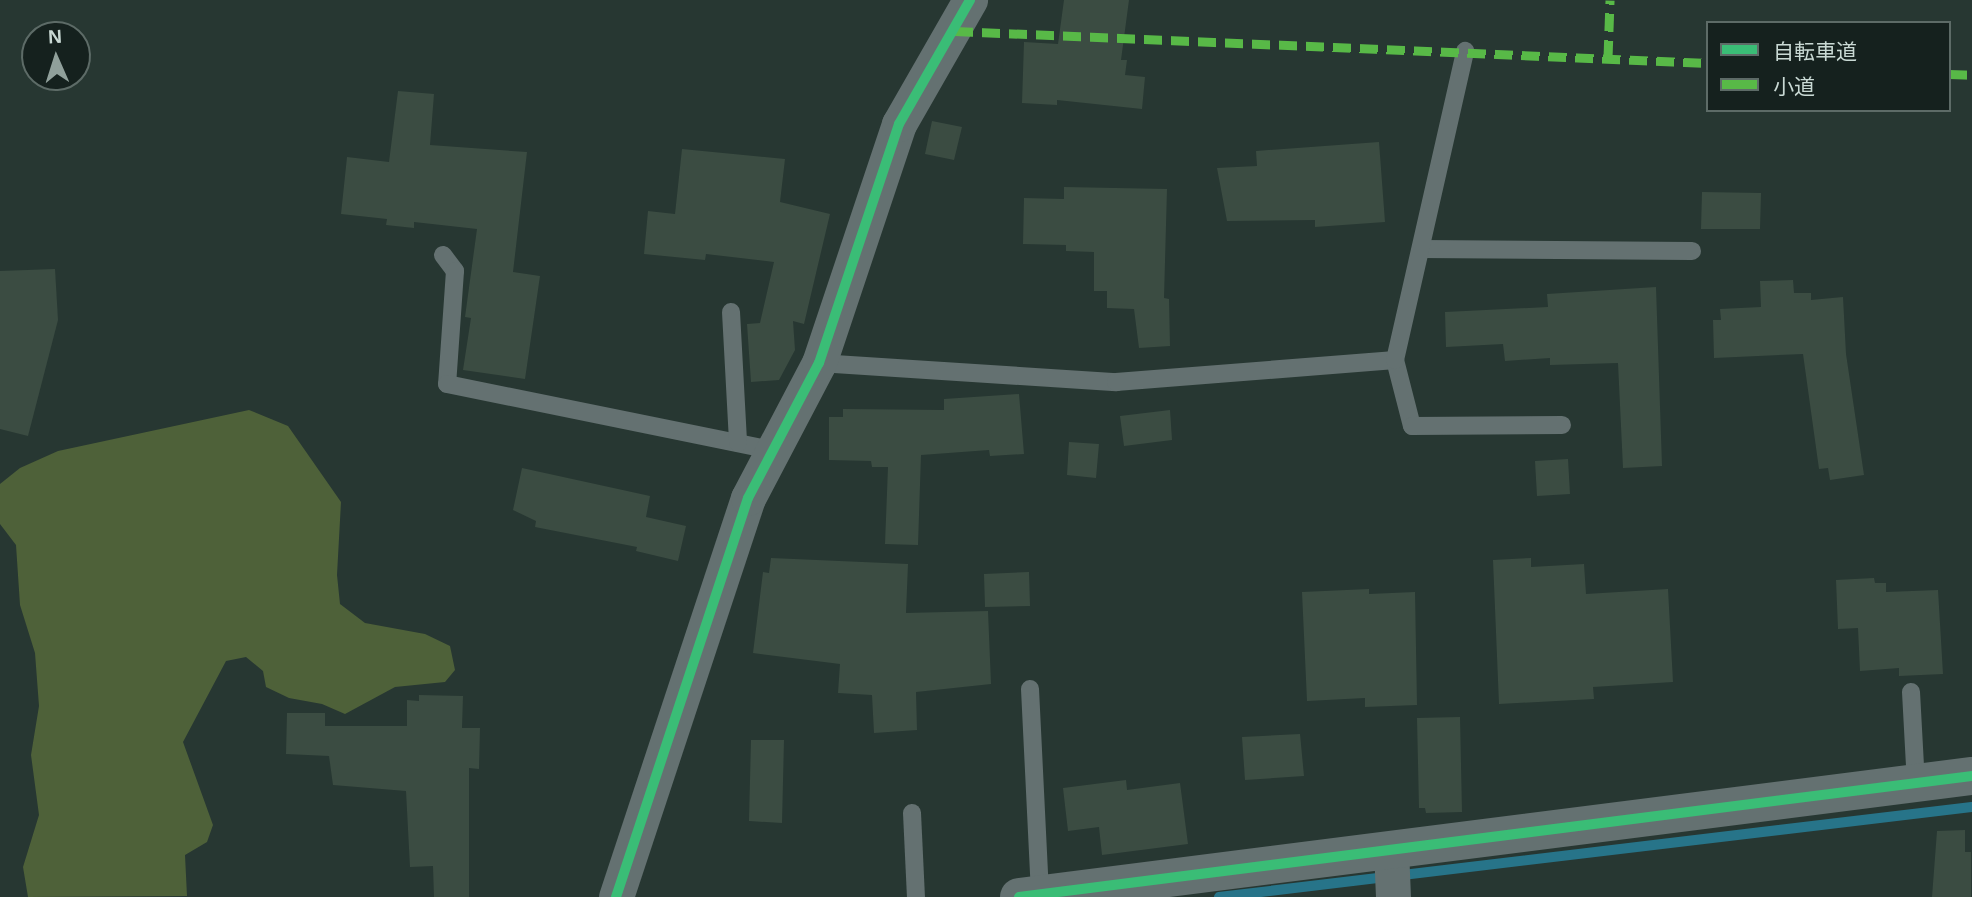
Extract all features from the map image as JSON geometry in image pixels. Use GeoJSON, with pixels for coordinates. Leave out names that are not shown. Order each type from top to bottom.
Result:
{"type":"FeatureCollection","features":[{"type":"Feature","properties":{"kind":"street"},"geometry":{"type":"LineString","coordinates":[[616,897],[685,680],[748,498],[754,447],[819,363],[899,124],[970,0]]}},
{"type":"Feature","properties":{"kind":"street"},"geometry":{"type":"LineString","coordinates":[[1029,896],[1972,776]]}},
{"type":"Feature","properties":{"kind":"street"},"geometry":{"type":"LineString","coordinates":[[1391,849],[1393,897]]}},
{"type":"Feature","properties":{"kind":"lane"},"geometry":{"type":"LineString","coordinates":[[1465,51],[1395,360],[1412,426],[1562,425]]}},
{"type":"Feature","properties":{"kind":"lane"},"geometry":{"type":"LineString","coordinates":[[1420,249],[1692,251]]}},
{"type":"Feature","properties":{"kind":"lane"},"geometry":{"type":"LineString","coordinates":[[443,255],[455,271],[447,384],[754,447],[731,312]]}},
{"type":"Feature","properties":{"kind":"lane"},"geometry":{"type":"LineString","coordinates":[[819,363],[1115,382],[1395,360]]}},
{"type":"Feature","properties":{"kind":"lane"},"geometry":{"type":"LineString","coordinates":[[1029,896],[1030,689]]}},
{"type":"Feature","properties":{"kind":"lane"},"geometry":{"type":"LineString","coordinates":[[1911,692],[1916,784]]}},
{"type":"Feature","properties":{"kind":"lane"},"geometry":{"type":"LineString","coordinates":[[912,813],[916,897]]}},
{"type":"Feature","properties":{"kind":"green space"},"geometry":{"type":"Polygon","coordinates":[[[249,410],[288,426],[341,502],[337,575],[340,604],[365,623],[425,634],[450,646],[455,670],[445,682],[395,687],[345,714],[322,704],[289,698],[266,687],[263,671],[246,657],[226,661],[183,742],[213,825],[207,842],[185,855],[187,896],[28,897],[23,867],[39,815],[31,755],[39,706],[35,653],[20,605],[16,545],[0,524],[0,484],[20,468],[58,451],[249,410]]]}},
{"type":"Feature","properties":{"kind":"building"},"geometry":{"type":"Polygon","coordinates":[[[1064,0],[1129,0],[1121,60],[1127,60],[1125,75],[1145,77],[1142,109],[1057,100],[1057,105],[1022,103],[1024,42],[1058,44],[1064,0]]]}},
{"type":"Feature","properties":{"kind":"building"},"geometry":{"type":"Polygon","coordinates":[[[398,91],[434,94],[430,145],[527,152],[513,272],[540,276],[525,379],[463,370],[471,318],[465,317],[477,229],[414,222],[414,228],[386,225],[387,219],[341,214],[347,157],[389,162],[398,91]]]}},
{"type":"Feature","properties":{"kind":"building"},"geometry":{"type":"Polygon","coordinates":[[[932,121],[962,127],[954,160],[925,154],[932,121]]]}},
{"type":"Feature","properties":{"kind":"building"},"geometry":{"type":"Polygon","coordinates":[[[1379,142],[1385,222],[1315,227],[1315,220],[1227,221],[1217,168],[1257,166],[1256,151],[1379,142]]]}},
{"type":"Feature","properties":{"kind":"building"},"geometry":{"type":"Polygon","coordinates":[[[682,149],[785,159],[780,202],[830,214],[804,324],[793,321],[795,350],[779,380],[751,382],[747,324],[760,323],[774,262],[706,254],[705,260],[644,254],[648,211],[675,214],[682,149]]]}},
{"type":"Feature","properties":{"kind":"building"},"geometry":{"type":"Polygon","coordinates":[[[1064,187],[1167,189],[1164,298],[1169,299],[1170,346],[1139,348],[1134,309],[1107,308],[1107,291],[1094,291],[1094,252],[1066,251],[1066,245],[1023,244],[1024,198],[1064,199],[1064,187]]]}},
{"type":"Feature","properties":{"kind":"building"},"geometry":{"type":"Polygon","coordinates":[[[1702,192],[1761,193],[1760,229],[1701,229],[1702,192]]]}},
{"type":"Feature","properties":{"kind":"building"},"geometry":{"type":"Polygon","coordinates":[[[55,269],[58,320],[28,436],[0,429],[0,271],[55,269]]]}},
{"type":"Feature","properties":{"kind":"building"},"geometry":{"type":"Polygon","coordinates":[[[1793,280],[1794,293],[1811,293],[1811,300],[1843,297],[1846,354],[1864,475],[1830,480],[1828,468],[1819,469],[1803,354],[1714,358],[1713,320],[1721,320],[1720,309],[1761,307],[1760,281],[1793,280]]]}},
{"type":"Feature","properties":{"kind":"building"},"geometry":{"type":"Polygon","coordinates":[[[1656,287],[1662,466],[1623,468],[1618,363],[1550,365],[1550,358],[1505,361],[1503,344],[1446,347],[1445,312],[1548,307],[1547,294],[1656,287]]]}},
{"type":"Feature","properties":{"kind":"building"},"geometry":{"type":"Polygon","coordinates":[[[1019,394],[1024,454],[990,456],[989,450],[921,455],[918,545],[885,544],[888,467],[872,467],[871,461],[829,460],[829,417],[843,417],[843,409],[944,410],[944,399],[1019,394]]]}},
{"type":"Feature","properties":{"kind":"building"},"geometry":{"type":"Polygon","coordinates":[[[1170,410],[1172,440],[1124,446],[1120,416],[1170,410]]]}},
{"type":"Feature","properties":{"kind":"building"},"geometry":{"type":"Polygon","coordinates":[[[1069,442],[1099,444],[1096,478],[1067,475],[1069,442]]]}},
{"type":"Feature","properties":{"kind":"building"},"geometry":{"type":"Polygon","coordinates":[[[1568,459],[1570,494],[1537,496],[1535,461],[1568,459]]]}},
{"type":"Feature","properties":{"kind":"building"},"geometry":{"type":"Polygon","coordinates":[[[522,468],[650,496],[646,517],[686,526],[678,561],[636,551],[637,547],[535,527],[536,521],[513,510],[522,468]]]}},
{"type":"Feature","properties":{"kind":"building"},"geometry":{"type":"Polygon","coordinates":[[[771,558],[908,564],[906,613],[988,611],[991,684],[916,692],[917,730],[874,733],[872,695],[838,693],[840,664],[753,653],[763,572],[769,573],[771,558]]]}},
{"type":"Feature","properties":{"kind":"building"},"geometry":{"type":"Polygon","coordinates":[[[1531,558],[1531,567],[1584,564],[1586,594],[1668,589],[1673,682],[1593,687],[1594,699],[1499,704],[1493,560],[1531,558]]]}},
{"type":"Feature","properties":{"kind":"building"},"geometry":{"type":"Polygon","coordinates":[[[1029,572],[1030,606],[985,607],[984,574],[1029,572]]]}},
{"type":"Feature","properties":{"kind":"building"},"geometry":{"type":"Polygon","coordinates":[[[1874,578],[1875,583],[1886,583],[1886,592],[1938,590],[1943,674],[1899,676],[1899,668],[1860,671],[1858,628],[1838,629],[1836,580],[1874,578]]]}},
{"type":"Feature","properties":{"kind":"building"},"geometry":{"type":"Polygon","coordinates":[[[1369,589],[1369,594],[1415,592],[1417,705],[1365,707],[1365,698],[1307,701],[1302,592],[1369,589]]]}},
{"type":"Feature","properties":{"kind":"building"},"geometry":{"type":"Polygon","coordinates":[[[419,695],[463,696],[462,728],[480,728],[479,769],[469,768],[469,897],[434,897],[433,866],[410,867],[406,791],[333,785],[329,756],[286,754],[287,713],[325,713],[325,726],[407,726],[407,700],[419,701],[419,695]]]}},
{"type":"Feature","properties":{"kind":"building"},"geometry":{"type":"Polygon","coordinates":[[[1460,717],[1462,812],[1426,813],[1425,808],[1419,808],[1417,718],[1460,717]]]}},
{"type":"Feature","properties":{"kind":"building"},"geometry":{"type":"Polygon","coordinates":[[[1300,734],[1304,776],[1245,780],[1242,737],[1300,734]]]}},
{"type":"Feature","properties":{"kind":"building"},"geometry":{"type":"Polygon","coordinates":[[[751,740],[784,740],[782,823],[749,821],[751,740]]]}},
{"type":"Feature","properties":{"kind":"building"},"geometry":{"type":"Polygon","coordinates":[[[1126,780],[1127,790],[1180,783],[1188,844],[1102,855],[1099,827],[1068,831],[1063,788],[1126,780]]]}},
{"type":"Feature","properties":{"kind":"building"},"geometry":{"type":"Polygon","coordinates":[[[1965,830],[1965,852],[1971,852],[1971,897],[1932,897],[1937,831],[1965,830]]]}},
{"type":"Feature","properties":{"kind":"waterway"},"geometry":{"type":"LineString","coordinates":[[1219,897],[1972,807]]}},
{"type":"Feature","properties":{"kind":"marked path"},"geometry":{"type":"LineString","coordinates":[[1608,58],[1610,0]]}},
{"type":"Feature","properties":{"kind":"marked path"},"geometry":{"type":"LineString","coordinates":[[955,31],[1706,63]]}},
{"type":"Feature","properties":{"kind":"marked path"},"geometry":{"type":"LineString","coordinates":[[1951,74],[1972,75]]}},
{"type":"Feature","properties":{"kind":"cycle path"},"geometry":{"type":"LineString","coordinates":[[616,897],[748,498],[819,363],[899,124],[970,0]]}},
{"type":"Feature","properties":{"kind":"cycle path"},"geometry":{"type":"LineString","coordinates":[[1019,897],[1972,776]]}}]}
